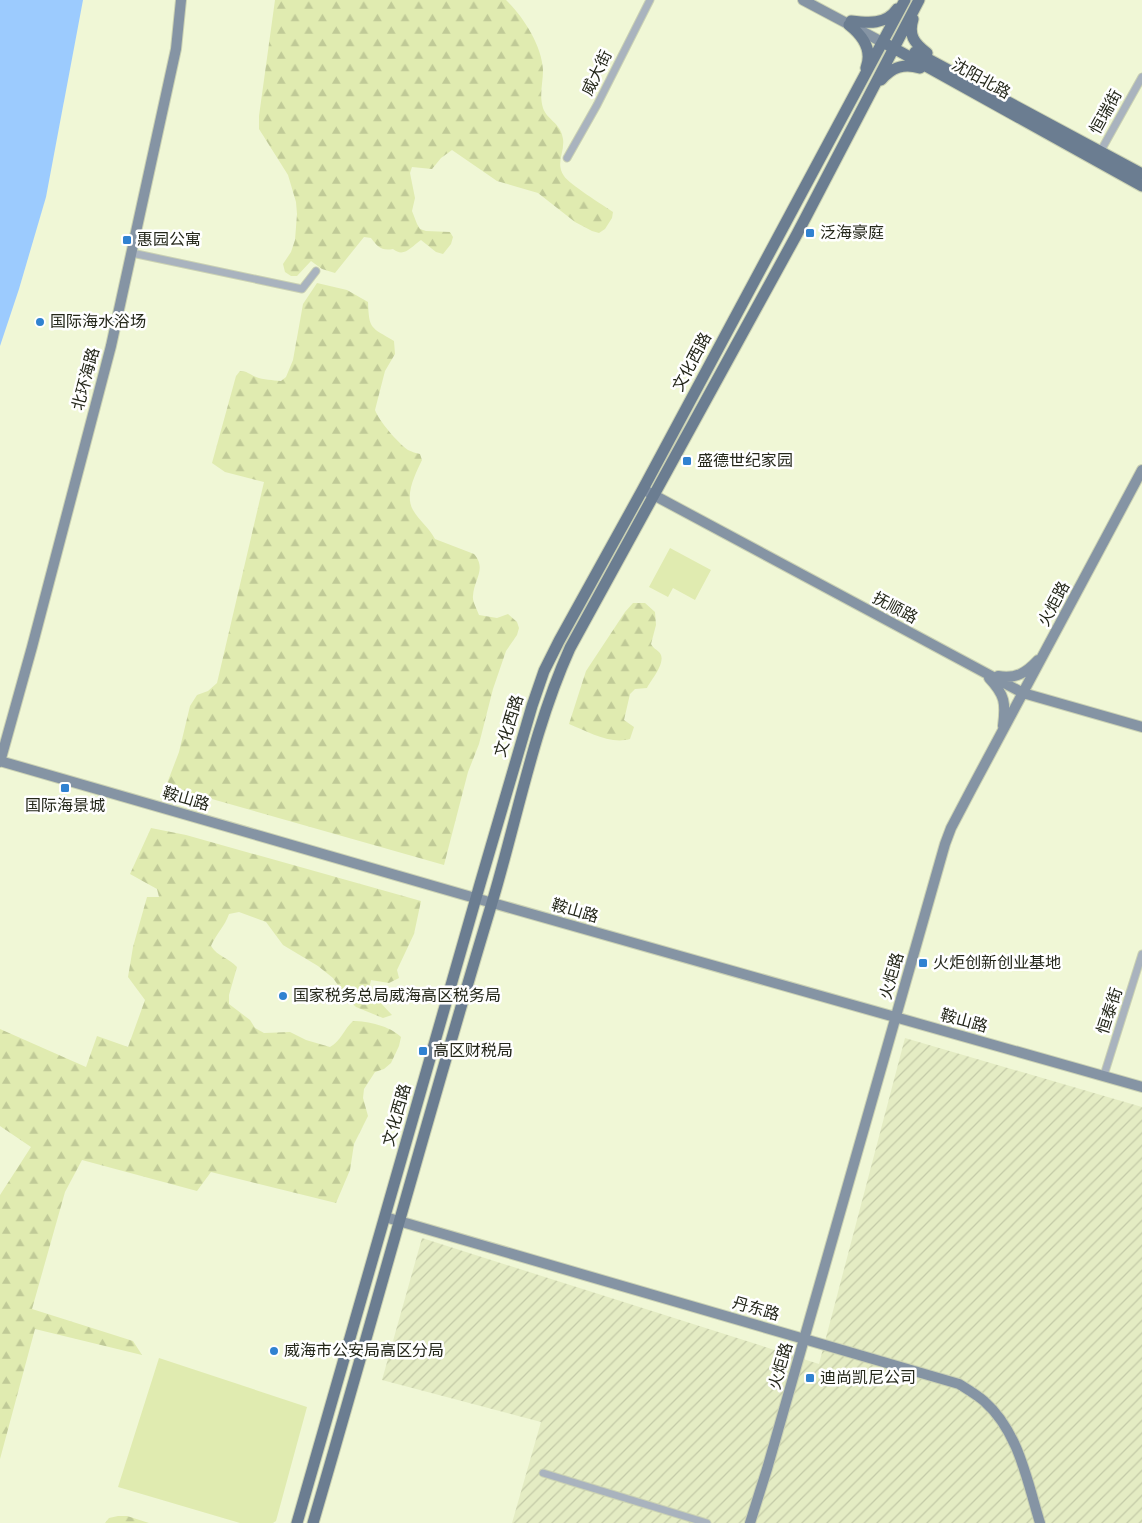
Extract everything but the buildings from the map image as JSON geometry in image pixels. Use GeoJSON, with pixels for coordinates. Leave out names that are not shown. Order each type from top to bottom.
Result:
{"type":"FeatureCollection","features":[{"type":"Feature","properties":{"kind":"main road","name":"北环海路"},"geometry":{"type":"LineString","coordinates":[[0,762],[111,346],[176,49],[181,0]]}},
{"type":"Feature","properties":{"kind":"main road","name":"沈阳北路"},"geometry":{"type":"LineString","coordinates":[[803,0],[884,39],[1098,156],[1142,186]]}},
{"type":"Feature","properties":{"kind":"main road","name":"沈阳北路"},"geometry":{"type":"LineString","coordinates":[[813,0],[850,23]]}},
{"type":"Feature","properties":{"kind":"main road"},"geometry":{"type":"LineString","coordinates":[[850,23],[879,22],[892,16],[905,0]]}},
{"type":"Feature","properties":{"kind":"main road","name":"文化西路"},"geometry":{"type":"LineString","coordinates":[[297,1523],[476,898],[544,671],[905,0]]}},
{"type":"Feature","properties":{"kind":"main road"},"geometry":{"type":"LineString","coordinates":[[918,1],[911,31],[913,41],[942,71]]}},
{"type":"Feature","properties":{"kind":"main road","name":"文化西路"},"geometry":{"type":"LineString","coordinates":[[313,1523],[545,712],[557,678],[570,648],[797,234],[918,1]]}},
{"type":"Feature","properties":{"kind":"main road"},"geometry":{"type":"LineString","coordinates":[[850,23],[864,39],[866,50],[868,62],[860,82]]}},
{"type":"Feature","properties":{"kind":"main road"},"geometry":{"type":"LineString","coordinates":[[872,90],[888,72],[897,67],[908,65],[942,71]]}},
{"type":"Feature","properties":{"kind":"main road","name":"沈阳北路"},"geometry":{"type":"LineString","coordinates":[[1098,156],[1142,174]]}},
{"type":"Feature","properties":{"kind":"main road","name":"火炬路"},"geometry":{"type":"LineString","coordinates":[[750,1523],[945,844],[951,828],[1142,470]]}},
{"type":"Feature","properties":{"kind":"main road","name":"抚顺路"},"geometry":{"type":"LineString","coordinates":[[643,490],[1023,693],[1142,727]]}},
{"type":"Feature","properties":{"kind":"main road"},"geometry":{"type":"LineString","coordinates":[[985,674],[1009,678],[1018,676],[1031,667],[1045,652]]}},
{"type":"Feature","properties":{"kind":"main road"},"geometry":{"type":"LineString","coordinates":[[985,674],[998,688],[1003,697],[1005,708],[1003,730]]}},
{"type":"Feature","properties":{"kind":"main road","name":"鞍山路"},"geometry":{"type":"LineString","coordinates":[[0,762],[1142,1087]]}},
{"type":"Feature","properties":{"kind":"main road","name":"丹东路"},"geometry":{"type":"LineString","coordinates":[[385,1216],[959,1384],[984,1402],[1003,1423],[1014,1441],[1040,1523]]}},
{"type":"Feature","properties":{"kind":"main road"},"geometry":{"type":"LineString","coordinates":[[290,1523],[305,1496]]}},
{"type":"Feature","properties":{"kind":"main road"},"geometry":{"type":"LineString","coordinates":[[317,1523],[319,1500]]}},
{"type":"Feature","properties":{"kind":"street","name":"威大街"},"geometry":{"type":"LineString","coordinates":[[567,158],[597,105],[650,0]]}},
{"type":"Feature","properties":{"kind":"street","name":"恒瑞街"},"geometry":{"type":"LineString","coordinates":[[1098,156],[1142,77]]}},
{"type":"Feature","properties":{"kind":"street"},"geometry":{"type":"LineString","coordinates":[[132,253],[302,289],[316,271]]}},
{"type":"Feature","properties":{"kind":"street","name":"恒泰街"},"geometry":{"type":"LineString","coordinates":[[1104,1075],[1142,954]]}},
{"type":"Feature","properties":{"kind":"street"},"geometry":{"type":"LineString","coordinates":[[542,1473],[707,1523]]}},
{"type":"Feature","properties":{"kind":"shaded area"},"geometry":{"type":"Polygon","coordinates":[[[905,1038],[1142,1107],[1142,1523],[512,1523],[541,1422],[382,1380],[422,1238],[819,1364],[905,1038]]]}},
{"type":"Feature","properties":{"kind":"green space"},"geometry":{"type":"Polygon","coordinates":[[[275,0],[506,0],[525,23],[539,51],[543,70],[541,94],[543,108],[560,129],[563,139],[560,162],[561,171],[572,184],[613,212],[612,218],[605,229],[599,233],[592,231],[575,222],[538,193],[497,181],[452,150],[441,158],[432,169],[412,167],[410,173],[415,198],[412,211],[420,229],[450,232],[453,237],[451,244],[443,254],[436,252],[421,240],[404,252],[401,252],[393,249],[383,249],[371,238],[364,237],[335,273],[322,269],[311,261],[297,276],[291,276],[285,272],[283,264],[291,252],[295,240],[296,202],[288,175],[259,129],[259,116],[275,0]]]}},
{"type":"Feature","properties":{"kind":"green space"},"geometry":{"type":"Polygon","coordinates":[[[317,283],[347,290],[368,302],[369,318],[373,327],[394,341],[395,354],[385,371],[375,410],[385,426],[399,442],[408,450],[420,454],[422,460],[410,491],[413,510],[435,539],[474,554],[478,559],[480,569],[473,598],[479,615],[497,618],[508,614],[517,622],[519,628],[517,635],[506,651],[493,689],[479,744],[468,772],[444,865],[166,786],[179,752],[190,706],[197,695],[208,691],[217,683],[264,482],[225,472],[212,463],[236,376],[240,371],[268,380],[281,381],[286,377],[293,360],[303,304],[317,283]]]}},
{"type":"Feature","properties":{"kind":"green space"},"geometry":{"type":"Polygon","coordinates":[[[670,548],[711,570],[695,600],[673,588],[668,597],[649,587],[670,548]]]}},
{"type":"Feature","properties":{"kind":"green space"},"geometry":{"type":"Polygon","coordinates":[[[633,603],[645,603],[655,612],[656,625],[651,644],[659,652],[661,660],[658,670],[647,688],[635,689],[630,694],[624,720],[634,727],[630,739],[607,739],[569,724],[586,671],[633,603]]]}},
{"type":"Feature","properties":{"kind":"green space"},"geometry":{"type":"Polygon","coordinates":[[[151,828],[186,835],[421,901],[414,934],[397,970],[399,978],[389,983],[371,980],[369,989],[392,1015],[383,1018],[356,1007],[349,1001],[333,978],[318,966],[283,945],[266,922],[239,912],[229,914],[211,946],[217,953],[237,967],[229,995],[229,1004],[250,1020],[255,1028],[264,1033],[290,1032],[306,1040],[330,1047],[337,1042],[353,1021],[359,1021],[372,1023],[396,1033],[401,1037],[399,1046],[391,1063],[384,1069],[375,1072],[364,1089],[363,1098],[368,1116],[354,1144],[350,1170],[336,1203],[211,1172],[197,1191],[82,1160],[65,1192],[32,1309],[133,1341],[142,1355],[35,1329],[0,1459],[0,1195],[31,1147],[0,1126],[0,1029],[86,1067],[97,1036],[128,1047],[145,1000],[128,977],[133,947],[147,897],[159,897],[157,889],[130,874],[151,828]]]}},
{"type":"Feature","properties":{"kind":"green space"},"geometry":{"type":"Polygon","coordinates":[[[159,1358],[307,1407],[276,1521],[273,1523],[240,1523],[118,1487],[159,1358]]]}},
{"type":"Feature","properties":{"kind":"green space"},"geometry":{"type":"Polygon","coordinates":[[[127,1516],[149,1523],[105,1523],[109,1518],[127,1516]]]}},
{"type":"Feature","properties":{"kind":"water"},"geometry":{"type":"Polygon","coordinates":[[[0,0],[83,0],[46,197],[0,346],[0,0]]]}},
{"type":"Feature","properties":{"kind":"place","name":"泛海豪庭"},"geometry":{"type":"Point","coordinates":[810,233]}},
{"type":"Feature","properties":{"kind":"place","name":"惠园公寓"},"geometry":{"type":"Point","coordinates":[127,240]}},
{"type":"Feature","properties":{"kind":"place","name":"国际海水浴场"},"geometry":{"type":"Point","coordinates":[40,322]}},
{"type":"Feature","properties":{"kind":"place","name":"盛德世纪家园"},"geometry":{"type":"Point","coordinates":[687,461]}},
{"type":"Feature","properties":{"kind":"place","name":"国际海景城"},"geometry":{"type":"Point","coordinates":[65,788]}},
{"type":"Feature","properties":{"kind":"place","name":"火炬创新创业基地"},"geometry":{"type":"Point","coordinates":[923,963]}},
{"type":"Feature","properties":{"kind":"place","name":"国家税务总局威海高区税务局"},"geometry":{"type":"Point","coordinates":[283,996]}},
{"type":"Feature","properties":{"kind":"place","name":"高区财税局"},"geometry":{"type":"Point","coordinates":[423,1051]}},
{"type":"Feature","properties":{"kind":"place","name":"威海市公安局高区分局"},"geometry":{"type":"Point","coordinates":[274,1351]}},
{"type":"Feature","properties":{"kind":"place","name":"迪尚凯尼公司"},"geometry":{"type":"Point","coordinates":[810,1378]}}]}
